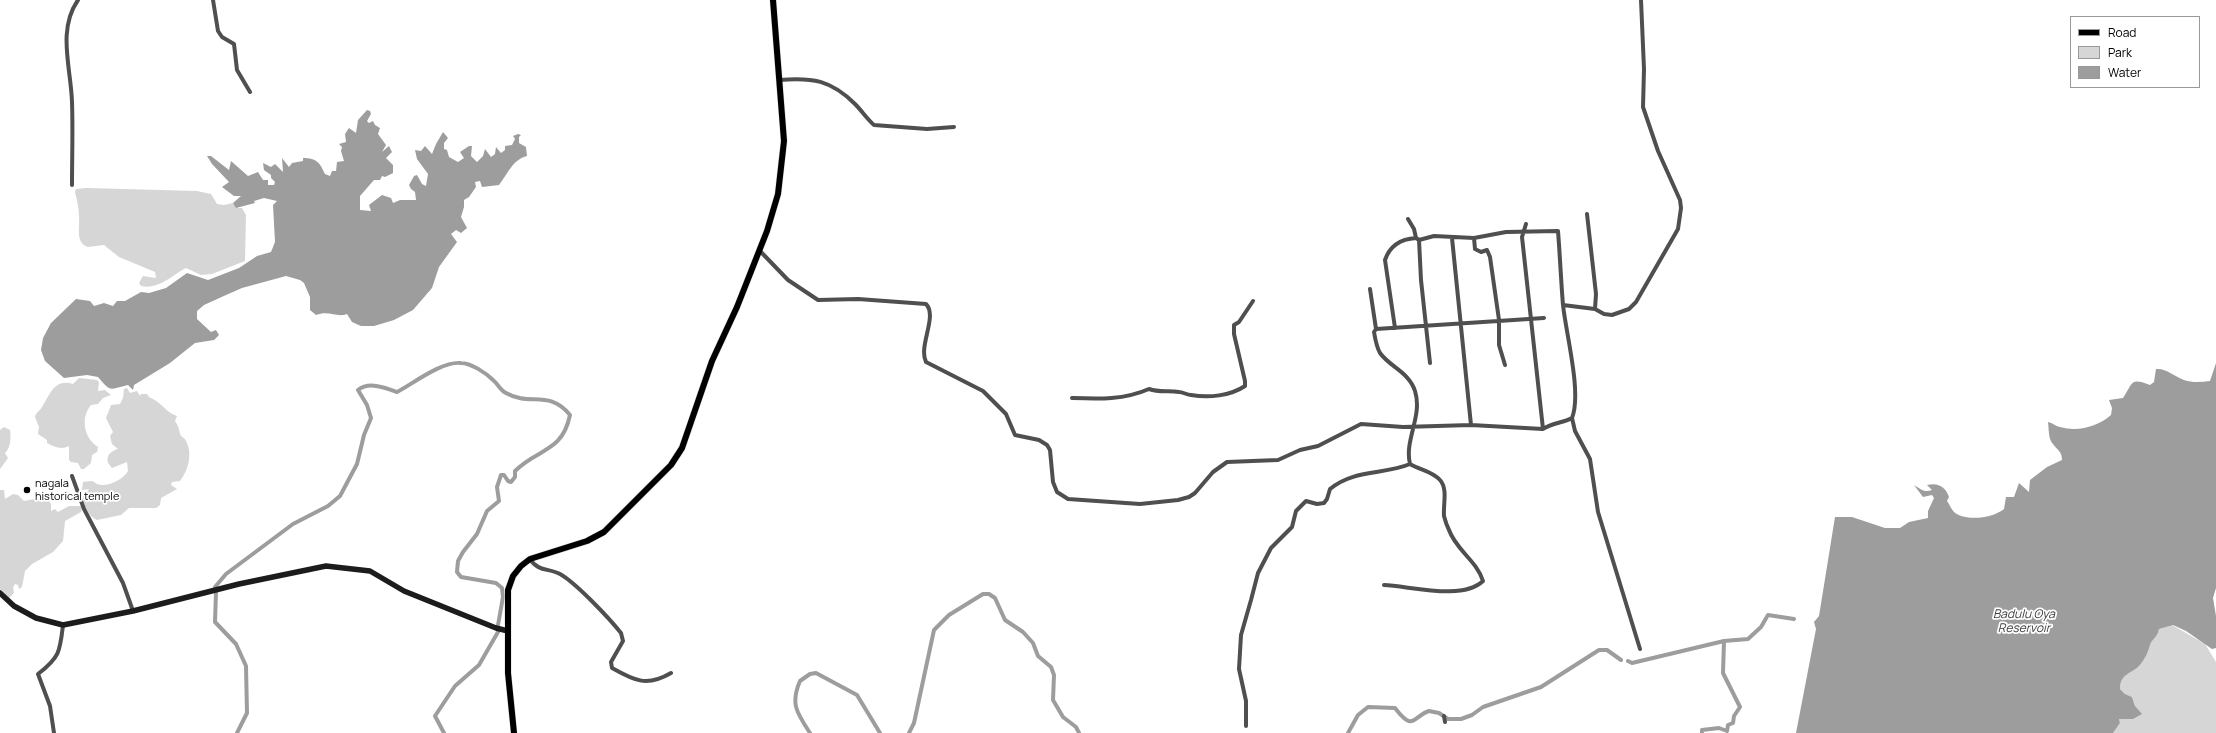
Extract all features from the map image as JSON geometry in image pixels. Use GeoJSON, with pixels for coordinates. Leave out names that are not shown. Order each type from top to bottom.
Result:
{"type":"FeatureCollection","features":[{"type":"Feature","properties":{"kind":"main road"},"geometry":{"type":"LineString","coordinates":[[514,733],[509,685],[509,585],[517,570],[530,560],[587,541],[604,532],[671,465],[682,448],[712,361],[760,251],[773,212],[782,169],[784,141],[773,0]]}},
{"type":"Feature","properties":{"kind":"main road"},"geometry":{"type":"LineString","coordinates":[[0,592],[14,606],[36,618],[63,625],[133,611],[232,585],[326,566],[370,571],[404,591],[496,628],[508,631]]}},
{"type":"Feature","properties":{"kind":"street"},"geometry":{"type":"LineString","coordinates":[[72,185],[72,100],[67,66],[67,40],[69,18],[78,0]]}},
{"type":"Feature","properties":{"kind":"street"},"geometry":{"type":"LineString","coordinates":[[213,0],[218,32],[222,37],[234,44],[237,70],[250,92]]}},
{"type":"Feature","properties":{"kind":"street"},"geometry":{"type":"LineString","coordinates":[[1563,305],[1595,309],[1604,314],[1612,315],[1629,308],[1636,302],[1678,230],[1681,208],[1680,200],[1658,151],[1643,107],[1642,98],[1644,69],[1640,0]]}},
{"type":"Feature","properties":{"kind":"street"},"geometry":{"type":"LineString","coordinates":[[779,80],[811,79],[835,88],[847,96],[874,125],[902,128],[954,127]]}},
{"type":"Feature","properties":{"kind":"street"},"geometry":{"type":"LineString","coordinates":[[1587,214],[1596,294],[1595,309]]}},
{"type":"Feature","properties":{"kind":"street"},"geometry":{"type":"LineString","coordinates":[[1408,219],[1418,239],[1430,363]]}},
{"type":"Feature","properties":{"kind":"street"},"geometry":{"type":"LineString","coordinates":[[1526,224],[1522,232],[1543,429]]}},
{"type":"Feature","properties":{"kind":"street"},"geometry":{"type":"LineString","coordinates":[[760,251],[788,280],[818,300],[858,299],[926,304],[930,316],[923,356],[926,362],[983,391],[1006,414],[1015,434],[1039,440],[1047,445],[1050,450],[1053,482],[1057,492],[1068,499],[1140,504],[1178,500],[1195,493],[1213,472],[1227,462],[1278,460],[1300,450],[1318,446],[1361,424],[1414,426],[1471,425],[1543,429],[1548,425],[1563,423],[1572,418],[1575,412],[1575,385],[1563,305],[1558,231],[1506,232],[1474,238],[1434,236],[1418,239],[1406,239],[1396,244],[1388,250],[1385,260],[1395,328]]}},
{"type":"Feature","properties":{"kind":"street"},"geometry":{"type":"LineString","coordinates":[[1452,238],[1471,425]]}},
{"type":"Feature","properties":{"kind":"street"},"geometry":{"type":"LineString","coordinates":[[1474,238],[1475,249],[1489,252],[1499,320],[1499,346],[1505,365]]}},
{"type":"Feature","properties":{"kind":"street"},"geometry":{"type":"LineString","coordinates":[[1370,289],[1376,329],[1374,332],[1380,353],[1406,375],[1415,391],[1417,418],[1408,456],[1410,464]]}},
{"type":"Feature","properties":{"kind":"street"},"geometry":{"type":"LineString","coordinates":[[1072,398],[1105,399],[1134,395],[1149,389],[1158,393],[1179,392],[1192,395],[1225,395],[1237,391],[1245,386],[1245,381],[1234,334],[1234,325],[1239,322],[1254,301]]}},
{"type":"Feature","properties":{"kind":"street"},"geometry":{"type":"LineString","coordinates":[[1376,329],[1544,318]]}},
{"type":"Feature","properties":{"kind":"street"},"geometry":{"type":"LineString","coordinates":[[1572,418],[1575,431],[1590,460],[1598,512],[1640,649]]}},
{"type":"Feature","properties":{"kind":"street"},"geometry":{"type":"LineString","coordinates":[[1246,726],[1246,701],[1239,669],[1241,635],[1258,573],[1271,548],[1292,527],[1296,511],[1306,501],[1317,504],[1324,503],[1330,489],[1344,479],[1373,471],[1402,467],[1410,464],[1432,473],[1441,480],[1444,490],[1444,516],[1449,532],[1472,562],[1483,581],[1477,587],[1427,591],[1403,586],[1384,585]]}},
{"type":"Feature","properties":{"kind":"street"},"geometry":{"type":"LineString","coordinates":[[72,476],[84,509],[123,584],[133,611]]}},
{"type":"Feature","properties":{"kind":"street"},"geometry":{"type":"LineString","coordinates":[[530,560],[538,568],[559,574],[577,587],[621,633],[623,642],[611,662],[612,668],[641,682],[651,681],[671,673]]}},
{"type":"Feature","properties":{"kind":"street"},"geometry":{"type":"LineString","coordinates":[[54,733],[50,706],[38,674],[48,667],[60,651],[63,625]]}},
{"type":"Feature","properties":{"kind":"green space"},"geometry":{"type":"Polygon","coordinates":[[[76,189],[197,191],[211,194],[217,204],[224,205],[233,203],[238,208],[242,208],[246,215],[245,261],[212,274],[201,275],[186,268],[154,286],[141,286],[139,283],[143,276],[156,278],[155,272],[119,257],[104,245],[88,247],[81,242],[75,192],[76,189]]]}},
{"type":"Feature","properties":{"kind":"green space"},"geometry":{"type":"Polygon","coordinates":[[[79,378],[97,380],[99,382],[98,391],[105,390],[111,395],[103,398],[98,404],[91,405],[85,416],[85,428],[89,438],[98,447],[97,452],[92,455],[91,463],[84,469],[81,469],[78,463],[71,462],[69,460],[69,446],[63,448],[55,447],[47,443],[47,440],[38,434],[39,427],[35,417],[57,385],[62,383],[73,384],[79,378]]]}},
{"type":"Feature","properties":{"kind":"green space"},"geometry":{"type":"Polygon","coordinates":[[[127,388],[130,393],[137,391],[140,396],[141,394],[147,394],[173,415],[177,416],[175,421],[188,446],[189,462],[180,481],[172,482],[171,485],[177,489],[161,498],[160,505],[156,508],[129,508],[121,515],[97,520],[91,516],[85,507],[83,496],[89,489],[82,490],[83,482],[91,481],[97,484],[105,485],[118,480],[128,471],[127,462],[112,468],[108,463],[110,454],[118,449],[112,444],[110,436],[113,432],[106,418],[111,405],[120,404],[123,398],[124,389],[127,388]]]}},
{"type":"Feature","properties":{"kind":"green space"},"geometry":{"type":"Polygon","coordinates":[[[4,427],[10,430],[10,439],[7,451],[5,453],[8,458],[0,469],[0,430],[4,427]]]}},
{"type":"Feature","properties":{"kind":"green space"},"geometry":{"type":"Polygon","coordinates":[[[0,490],[4,490],[5,499],[13,494],[18,495],[24,501],[46,497],[51,504],[51,511],[55,509],[58,512],[69,506],[81,506],[82,508],[81,512],[65,521],[63,541],[53,552],[32,564],[25,571],[22,587],[19,589],[18,585],[15,584],[13,587],[14,593],[9,598],[0,589],[0,490]]]}},
{"type":"Feature","properties":{"kind":"green space"},"geometry":{"type":"Polygon","coordinates":[[[2172,625],[2205,644],[2216,662],[2216,733],[2113,733],[2120,723],[2119,719],[2133,719],[2137,716],[2138,710],[2132,697],[2125,694],[2120,689],[2122,680],[2127,674],[2142,663],[2159,629],[2172,625]]]}},
{"type":"Feature","properties":{"kind":"water"},"geometry":{"type":"Polygon","coordinates":[[[367,110],[370,111],[371,114],[367,121],[369,123],[373,121],[375,125],[380,128],[378,134],[386,145],[382,152],[389,146],[392,152],[386,158],[393,165],[393,173],[385,177],[382,176],[380,180],[374,180],[360,196],[360,210],[371,211],[369,205],[382,195],[391,198],[393,203],[400,200],[416,200],[415,192],[409,185],[414,176],[417,175],[422,184],[426,186],[428,174],[417,159],[415,150],[421,151],[425,146],[432,154],[443,132],[448,138],[444,143],[444,149],[447,150],[449,157],[458,162],[464,158],[460,152],[469,146],[472,146],[471,156],[477,162],[483,156],[485,149],[491,157],[495,154],[496,147],[501,153],[505,150],[505,146],[512,145],[515,139],[513,136],[518,134],[521,135],[519,137],[519,143],[526,147],[527,156],[518,160],[514,164],[499,185],[482,187],[480,181],[475,182],[476,187],[469,197],[464,200],[464,207],[461,217],[467,228],[461,233],[456,230],[451,234],[457,242],[439,267],[432,288],[413,310],[394,320],[374,326],[361,326],[352,322],[347,314],[340,315],[325,313],[316,315],[310,310],[310,297],[304,283],[300,280],[286,276],[242,288],[204,305],[197,311],[197,319],[211,332],[216,330],[219,335],[214,340],[195,343],[170,363],[134,385],[133,390],[128,385],[113,389],[105,385],[98,377],[87,375],[64,378],[45,361],[41,350],[43,338],[51,323],[76,299],[90,301],[94,306],[104,303],[113,306],[117,301],[125,301],[141,292],[149,293],[166,288],[187,273],[208,280],[239,268],[257,256],[271,252],[275,242],[273,205],[277,201],[264,198],[254,201],[255,203],[236,208],[233,203],[241,196],[234,196],[222,187],[229,182],[212,164],[207,156],[211,156],[229,170],[231,161],[248,176],[258,172],[263,180],[268,180],[268,185],[274,185],[275,182],[271,178],[271,175],[264,170],[263,163],[271,167],[275,164],[283,172],[282,158],[289,167],[292,163],[303,161],[303,158],[315,160],[320,164],[325,174],[330,176],[332,171],[336,171],[337,162],[344,161],[341,151],[342,147],[339,144],[346,142],[345,134],[349,128],[356,133],[358,120],[367,110]]]}},
{"type":"Feature","properties":{"kind":"water","name":"Badulu Oya Reservoir"},"geometry":{"type":"Polygon","coordinates":[[[2216,363],[2216,588],[2213,598],[2216,616],[2216,648],[2212,649],[2186,631],[2173,625],[2159,629],[2142,663],[2124,677],[2120,689],[2125,694],[2132,697],[2135,706],[2142,714],[2133,719],[2119,719],[2120,723],[2113,733],[1796,733],[1816,629],[1814,622],[1819,616],[1835,517],[1852,517],[1885,528],[1900,528],[1909,522],[1928,518],[1928,511],[1934,498],[1932,495],[1923,497],[1914,485],[1927,491],[1932,490],[1927,485],[1931,484],[1941,486],[1946,490],[1949,497],[1947,501],[1953,511],[1959,515],[1979,518],[1993,515],[2004,509],[2006,497],[2014,497],[2019,483],[2029,492],[2030,480],[2047,467],[2062,460],[2060,453],[2051,442],[2048,422],[2058,427],[2074,429],[2080,429],[2100,423],[2111,415],[2112,408],[2109,400],[2123,398],[2131,385],[2135,382],[2150,385],[2154,382],[2156,369],[2167,371],[2187,381],[2210,381],[2216,363]]]}},
{"type":"Feature","properties":{"kind":"waterway"},"geometry":{"type":"LineString","coordinates":[[215,587],[226,574],[293,524],[328,506],[340,496],[357,464],[364,435],[371,418],[367,405],[358,390],[362,387],[378,386],[397,392],[428,373],[445,365],[465,363],[486,374],[506,393],[523,399],[547,400],[562,407],[570,415],[561,437],[548,449],[532,458],[515,471],[515,477],[511,482],[508,481],[504,475],[501,475],[497,487],[499,501],[487,511],[477,534],[458,561],[457,572],[461,577],[496,583],[502,588],[503,597],[498,625]]}},
{"type":"Feature","properties":{"kind":"waterway"},"geometry":{"type":"LineString","coordinates":[[216,592],[215,622],[236,644],[246,666],[247,713],[237,733]]}},
{"type":"Feature","properties":{"kind":"waterway"},"geometry":{"type":"LineString","coordinates":[[909,733],[914,723],[934,630],[949,615],[983,594],[989,594],[995,598],[1005,620],[1023,632],[1033,643],[1038,656],[1051,667],[1054,675],[1053,700],[1063,717],[1076,727],[1079,733]]}},
{"type":"Feature","properties":{"kind":"waterway"},"geometry":{"type":"LineString","coordinates":[[1628,661],[1632,663],[1724,641],[1748,639],[1761,627],[1768,615],[1794,619]]}},
{"type":"Feature","properties":{"kind":"waterway"},"geometry":{"type":"LineString","coordinates":[[444,733],[435,716],[455,686],[479,665],[498,632]]}},
{"type":"Feature","properties":{"kind":"waterway"},"geometry":{"type":"LineString","coordinates":[[1702,733],[1702,730],[1719,728],[1727,731],[1728,725],[1733,723],[1734,716],[1740,707],[1723,673],[1724,641]]}},
{"type":"Feature","properties":{"kind":"waterway"},"geometry":{"type":"LineString","coordinates":[[1348,733],[1358,715],[1368,707],[1395,708],[1401,716],[1410,721],[1413,721],[1429,711],[1439,713],[1448,719],[1461,719],[1472,715],[1483,707],[1541,687],[1599,650],[1607,650],[1621,660]]}},
{"type":"Feature","properties":{"kind":"waterway"},"geometry":{"type":"LineString","coordinates":[[810,733],[798,714],[795,702],[800,681],[810,674],[816,673],[857,695],[880,733]]}},
{"type":"Feature","properties":{"kind":"place","name":"nagala historical temple"},"geometry":{"type":"Point","coordinates":[27,490]}}]}
